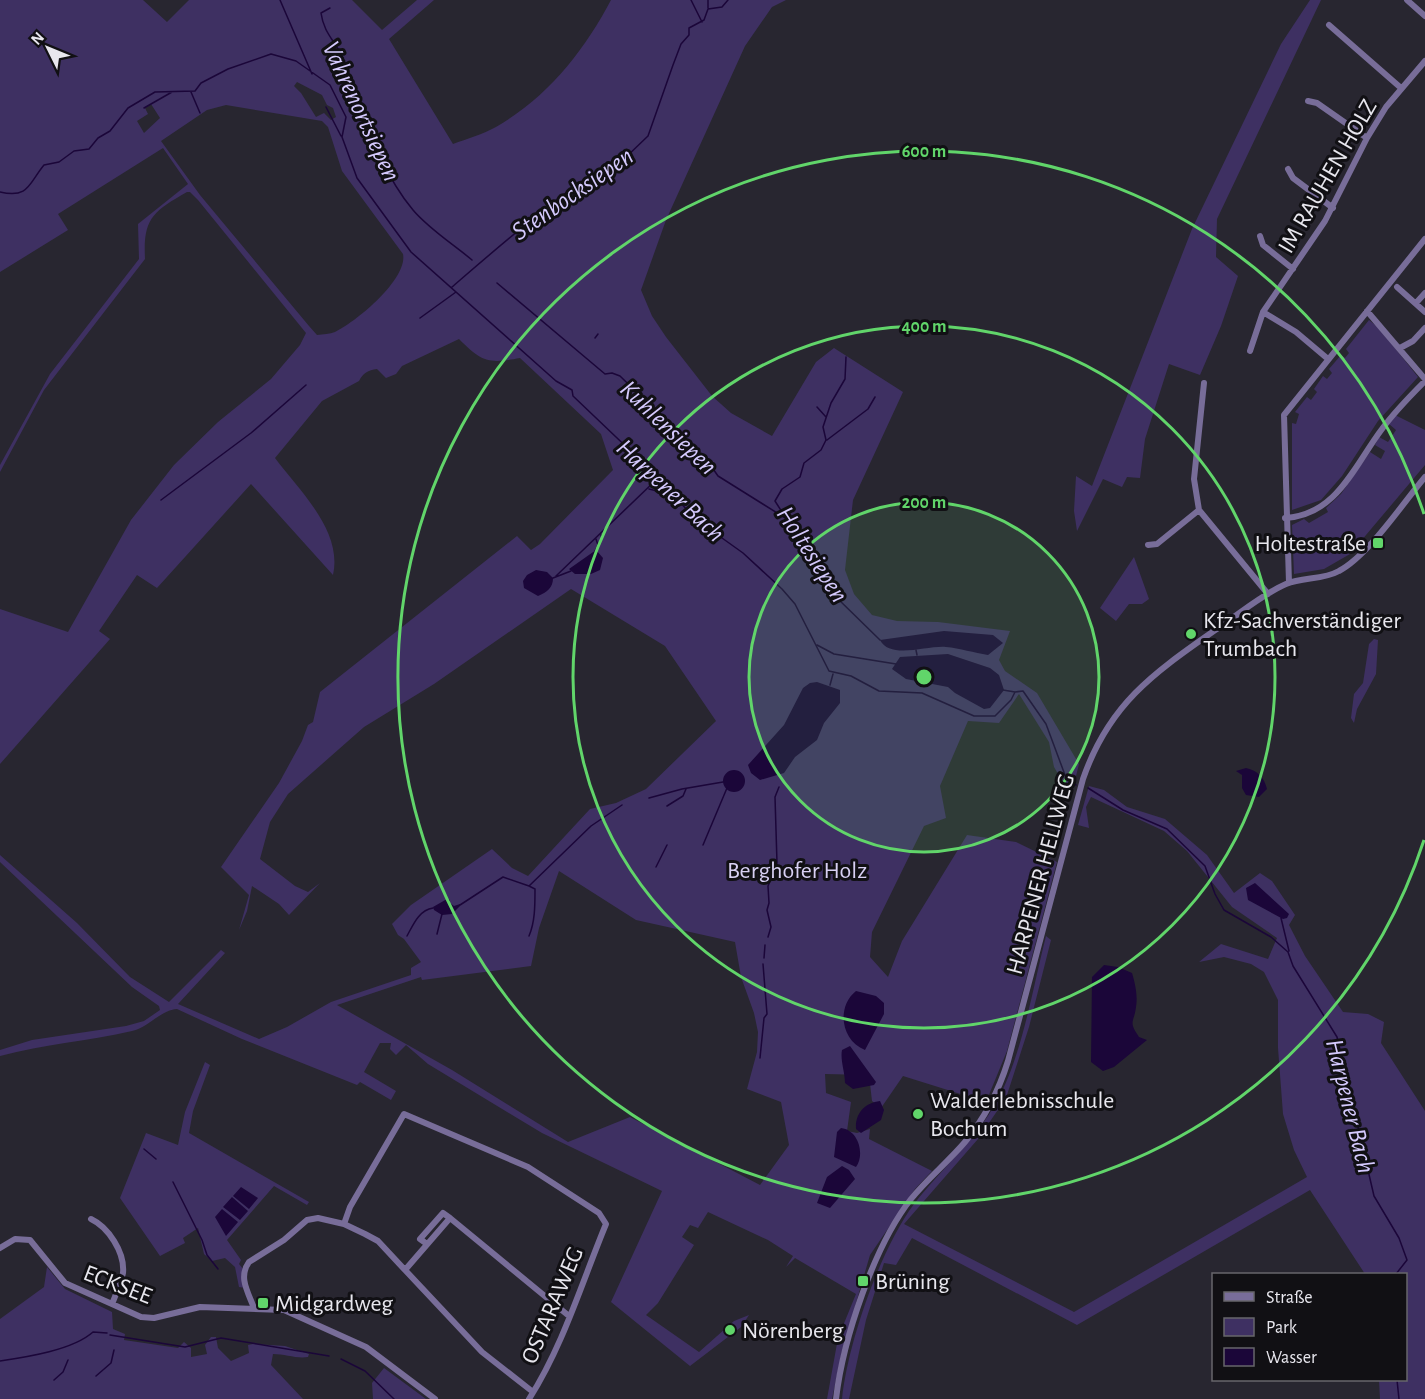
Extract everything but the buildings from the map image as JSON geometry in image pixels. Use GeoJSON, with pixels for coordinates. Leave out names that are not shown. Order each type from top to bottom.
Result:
{"type":"FeatureCollection","features":[{"type":"Feature","properties":{"kind":"street"},"geometry":{"type":"LineString","coordinates":[[1407,0],[1425,16]]}},
{"type":"Feature","properties":{"kind":"street"},"geometry":{"type":"LineString","coordinates":[[1329,25],[1401,88]]}},
{"type":"Feature","properties":{"kind":"street","name":"IM RAUHEN HOLZ"},"geometry":{"type":"LineString","coordinates":[[1250,351],[1263,312],[1333,208],[1367,138],[1401,88],[1425,61]]}},
{"type":"Feature","properties":{"kind":"street"},"geometry":{"type":"LineString","coordinates":[[1308,101],[1317,103],[1367,138]]}},
{"type":"Feature","properties":{"kind":"street"},"geometry":{"type":"LineString","coordinates":[[1288,169],[1293,178],[1333,208]]}},
{"type":"Feature","properties":{"kind":"street"},"geometry":{"type":"LineString","coordinates":[[1260,236],[1263,245],[1293,269]]}},
{"type":"Feature","properties":{"kind":"street"},"geometry":{"type":"LineString","coordinates":[[1288,583],[1284,415],[1425,239]]}},
{"type":"Feature","properties":{"kind":"street"},"geometry":{"type":"LineString","coordinates":[[1397,287],[1425,312]]}},
{"type":"Feature","properties":{"kind":"street"},"geometry":{"type":"LineString","coordinates":[[1416,303],[1425,293]]}},
{"type":"Feature","properties":{"kind":"street"},"geometry":{"type":"LineString","coordinates":[[1285,518],[1309,514],[1336,496],[1382,429],[1425,380],[1367,311]]}},
{"type":"Feature","properties":{"kind":"street"},"geometry":{"type":"LineString","coordinates":[[1263,312],[1296,332],[1328,359]]}},
{"type":"Feature","properties":{"kind":"street"},"geometry":{"type":"LineString","coordinates":[[1400,348],[1413,341],[1425,328]]}},
{"type":"Feature","properties":{"kind":"street"},"geometry":{"type":"LineString","coordinates":[[1204,383],[1194,479],[1199,510],[1268,594]]}},
{"type":"Feature","properties":{"kind":"street","name":"HARPENER HELLWEG"},"geometry":{"type":"LineString","coordinates":[[836,1399],[851,1337],[879,1251],[910,1200],[966,1140],[998,1089],[1008,1061],[1083,779],[1094,750],[1109,724],[1154,674],[1268,594],[1288,583],[1339,572],[1355,560],[1425,477]]}},
{"type":"Feature","properties":{"kind":"street"},"geometry":{"type":"LineString","coordinates":[[1148,545],[1157,544],[1199,510]]}},
{"type":"Feature","properties":{"kind":"street","name":"OSTARAWEG"},"geometry":{"type":"LineString","coordinates":[[344,1224],[350,1207],[404,1114],[528,1167],[599,1213],[606,1224],[569,1316],[529,1399]]}},
{"type":"Feature","properties":{"kind":"street"},"geometry":{"type":"LineString","coordinates":[[427,1244],[420,1239],[442,1213],[569,1316]]}},
{"type":"Feature","properties":{"kind":"street"},"geometry":{"type":"LineString","coordinates":[[254,1308],[243,1280],[245,1267],[249,1262],[284,1240],[307,1220],[324,1218],[344,1224],[378,1241],[482,1352],[533,1392]]}},
{"type":"Feature","properties":{"kind":"street"},"geometry":{"type":"LineString","coordinates":[[405,1270],[450,1218]]}},
{"type":"Feature","properties":{"kind":"street"},"geometry":{"type":"LineString","coordinates":[[91,1219],[104,1228],[122,1259],[123,1271],[112,1304]]}},
{"type":"Feature","properties":{"kind":"street","name":"ECKSEE"},"geometry":{"type":"LineString","coordinates":[[0,1248],[15,1239],[30,1240],[65,1283],[149,1319],[200,1307],[254,1308],[291,1312],[366,1347],[435,1399]]}},
{"type":"Feature","properties":{"kind":"green space","name":"Berghofer Holz"},"geometry":{"type":"Polygon","coordinates":[[[0,0],[143,0],[167,22],[189,0],[352,0],[382,30],[417,0],[434,0],[389,39],[453,144],[496,127],[532,102],[576,55],[611,0],[786,0],[772,7],[745,46],[666,220],[641,290],[652,316],[666,337],[712,396],[731,413],[772,436],[816,362],[834,348],[903,392],[853,500],[845,570],[854,594],[872,615],[897,621],[938,622],[1010,631],[999,660],[1005,671],[1037,693],[1079,764],[1071,796],[1054,767],[1049,742],[1019,694],[999,723],[968,721],[940,786],[946,818],[924,826],[872,932],[870,957],[888,977],[902,941],[967,835],[1016,842],[1057,862],[1007,1051],[986,1102],[903,1076],[881,1108],[872,1101],[869,1075],[825,1074],[826,1093],[851,1102],[847,1131],[857,1133],[870,1129],[869,1139],[932,1171],[915,1189],[870,1255],[842,1351],[832,1399],[827,1399],[838,1338],[856,1294],[795,1258],[786,1267],[793,1256],[768,1240],[708,1212],[698,1228],[690,1225],[682,1237],[694,1245],[658,1303],[646,1315],[699,1352],[734,1321],[749,1315],[741,1327],[690,1366],[611,1302],[662,1191],[542,1133],[428,1064],[406,1045],[396,1055],[390,1049],[391,1043],[380,1043],[364,1072],[396,1091],[391,1100],[360,1082],[357,1085],[242,1039],[177,1009],[166,1012],[132,1031],[0,1056],[0,1050],[32,1040],[126,1026],[144,1021],[160,1010],[159,1006],[132,987],[0,862],[0,855],[77,923],[130,977],[169,1002],[221,950],[225,953],[178,1004],[259,1039],[287,1027],[331,1002],[411,975],[411,968],[421,962],[404,939],[398,935],[392,924],[411,905],[492,849],[512,868],[528,876],[590,809],[616,803],[646,789],[716,721],[665,646],[571,589],[434,684],[364,727],[288,794],[270,822],[260,859],[295,886],[308,892],[320,883],[289,915],[279,904],[252,886],[247,911],[239,930],[249,895],[221,867],[279,783],[308,725],[313,722],[320,692],[517,536],[531,550],[540,544],[613,470],[601,434],[520,358],[500,361],[486,359],[474,353],[459,339],[402,366],[396,374],[386,378],[377,369],[366,372],[359,381],[322,401],[275,458],[307,497],[325,527],[332,543],[333,575],[251,484],[157,588],[137,575],[99,631],[110,639],[0,764],[0,609],[68,632],[131,520],[174,465],[218,422],[271,379],[300,345],[306,333],[198,200],[187,192],[165,205],[152,218],[146,234],[145,259],[44,390],[0,472],[0,465],[50,374],[139,259],[138,224],[188,184],[163,148],[58,214],[68,230],[0,272],[0,0]],[[297,82],[294,86],[316,117],[324,113],[331,120],[336,117],[333,108],[327,105],[322,95],[297,82]],[[151,104],[145,108],[148,114],[137,121],[144,133],[160,118],[151,104]],[[226,105],[207,110],[161,141],[200,195],[317,335],[333,333],[344,327],[367,310],[389,287],[402,264],[403,254],[342,171],[328,127],[322,121],[226,105]],[[559,871],[539,928],[531,966],[422,980],[421,977],[337,1005],[452,1070],[568,1142],[630,1117],[760,1185],[789,1145],[781,1102],[747,1089],[757,1052],[758,1032],[741,977],[735,942],[636,920],[559,871]]]}},
{"type":"Feature","properties":{"kind":"green space"},"geometry":{"type":"Polygon","coordinates":[[[1310,0],[1321,0],[1217,219],[1216,257],[1238,276],[1221,326],[1200,375],[1169,364],[1145,439],[1140,478],[1127,477],[1122,487],[1103,479],[1077,531],[1074,511],[1076,476],[1092,486],[1192,229],[1281,44],[1310,0]]]}},
{"type":"Feature","properties":{"kind":"green space"},"geometry":{"type":"Polygon","coordinates":[[[1369,320],[1379,328],[1418,377],[1378,421],[1342,476],[1321,500],[1292,510],[1292,423],[1296,424],[1299,414],[1295,412],[1307,397],[1311,400],[1317,392],[1314,389],[1323,376],[1327,379],[1332,373],[1329,369],[1341,355],[1345,358],[1349,353],[1346,349],[1369,320]]]}},
{"type":"Feature","properties":{"kind":"green space"},"geometry":{"type":"Polygon","coordinates":[[[1395,415],[1425,430],[1425,465],[1350,554],[1324,569],[1294,574],[1292,525],[1304,519],[1309,523],[1328,512],[1326,508],[1341,494],[1370,452],[1381,459],[1385,451],[1375,445],[1379,437],[1388,442],[1396,430],[1389,424],[1395,415]]]}},
{"type":"Feature","properties":{"kind":"green space"},"geometry":{"type":"Polygon","coordinates":[[[1134,557],[1149,599],[1142,604],[1129,604],[1116,621],[1100,608],[1134,557]]]}},
{"type":"Feature","properties":{"kind":"green space"},"geometry":{"type":"Polygon","coordinates":[[[1374,639],[1378,640],[1376,674],[1357,709],[1354,723],[1351,718],[1354,694],[1363,683],[1369,644],[1374,639]]]}},
{"type":"Feature","properties":{"kind":"green space"},"geometry":{"type":"Polygon","coordinates":[[[1089,786],[1104,790],[1127,807],[1165,819],[1207,855],[1234,893],[1260,873],[1272,881],[1295,915],[1289,925],[1305,956],[1343,1012],[1368,1014],[1384,1022],[1381,1043],[1425,1111],[1425,1399],[1380,1399],[1379,1381],[1407,1381],[1407,1273],[1364,1273],[1310,1190],[1077,1325],[912,1238],[896,1265],[884,1263],[866,1320],[849,1399],[842,1399],[845,1376],[858,1324],[889,1246],[901,1223],[924,1191],[979,1129],[1006,1083],[1020,1042],[1046,936],[1051,940],[1029,1027],[1006,1098],[978,1139],[904,1224],[1074,1312],[1307,1177],[1294,1150],[1283,1114],[1278,1048],[1278,1000],[1264,972],[1251,964],[1224,957],[1199,962],[1221,944],[1268,959],[1277,938],[1232,907],[1187,851],[1164,831],[1091,797],[1086,807],[1089,828],[1078,825],[1089,786]]]}},
{"type":"Feature","properties":{"kind":"green space"},"geometry":{"type":"Polygon","coordinates":[[[205,1062],[210,1065],[193,1111],[189,1133],[309,1202],[307,1205],[274,1186],[227,1240],[241,1260],[239,1264],[244,1270],[241,1276],[245,1288],[239,1287],[235,1267],[225,1258],[212,1261],[204,1254],[198,1228],[183,1238],[185,1243],[160,1256],[120,1198],[146,1133],[178,1145],[185,1112],[205,1062]]]}},
{"type":"Feature","properties":{"kind":"green space"},"geometry":{"type":"Polygon","coordinates":[[[47,1267],[65,1289],[112,1312],[113,1329],[125,1334],[124,1340],[178,1348],[184,1342],[191,1348],[191,1357],[207,1354],[205,1345],[211,1337],[216,1337],[218,1348],[231,1361],[249,1353],[248,1345],[253,1344],[285,1346],[309,1354],[308,1357],[304,1357],[273,1354],[271,1365],[303,1399],[0,1399],[0,1319],[44,1287],[47,1267]]]}},
{"type":"Feature","properties":{"kind":"green space"},"geometry":{"type":"Polygon","coordinates":[[[384,1368],[426,1399],[373,1399],[372,1383],[384,1368]]]}},
{"type":"Feature","properties":{"kind":"water"},"geometry":{"type":"Polygon","coordinates":[[[596,550],[603,558],[600,570],[591,574],[575,574],[569,569],[596,550]]]}},
{"type":"Feature","properties":{"kind":"water"},"geometry":{"type":"Polygon","coordinates":[[[536,570],[547,572],[553,578],[549,589],[538,596],[524,588],[523,581],[527,575],[536,570]]]}},
{"type":"Feature","properties":{"kind":"water"},"geometry":{"type":"Polygon","coordinates":[[[944,631],[993,635],[1003,643],[988,655],[946,647],[892,649],[880,640],[944,631]]]}},
{"type":"Feature","properties":{"kind":"water"},"geometry":{"type":"Polygon","coordinates":[[[948,654],[990,668],[999,675],[1004,690],[990,708],[984,709],[948,687],[906,679],[892,669],[900,657],[948,654]]]}},
{"type":"Feature","properties":{"kind":"water"},"geometry":{"type":"Polygon","coordinates":[[[817,682],[840,690],[840,703],[824,723],[817,740],[795,757],[784,773],[760,780],[751,773],[748,765],[784,725],[803,688],[810,683],[817,682]]]}},
{"type":"Feature","properties":{"kind":"water"},"geometry":{"type":"Polygon","coordinates":[[[1246,768],[1260,775],[1264,781],[1267,789],[1259,797],[1246,795],[1242,788],[1242,775],[1236,771],[1246,768]]]}},
{"type":"Feature","properties":{"kind":"water"},"geometry":{"type":"Polygon","coordinates":[[[734,770],[742,773],[745,781],[742,789],[734,792],[726,789],[723,781],[726,773],[734,770]]]}},
{"type":"Feature","properties":{"kind":"water"},"geometry":{"type":"Polygon","coordinates":[[[1255,883],[1289,914],[1287,918],[1283,919],[1248,900],[1246,888],[1255,883]]]}},
{"type":"Feature","properties":{"kind":"water"},"geometry":{"type":"Polygon","coordinates":[[[447,899],[454,906],[460,904],[460,906],[452,914],[442,915],[434,910],[433,907],[447,899]]]}},
{"type":"Feature","properties":{"kind":"water"},"geometry":{"type":"Polygon","coordinates":[[[1104,965],[1118,967],[1132,973],[1137,998],[1133,1025],[1139,1037],[1147,1040],[1114,1067],[1103,1071],[1091,1062],[1092,977],[1104,965]]]}},
{"type":"Feature","properties":{"kind":"water"},"geometry":{"type":"Polygon","coordinates":[[[856,991],[876,996],[884,1003],[884,1014],[865,1050],[851,1039],[844,1023],[846,1006],[856,991]]]}},
{"type":"Feature","properties":{"kind":"water"},"geometry":{"type":"Polygon","coordinates":[[[850,1046],[876,1082],[874,1085],[853,1089],[845,1083],[842,1050],[850,1046]]]}},
{"type":"Feature","properties":{"kind":"water"},"geometry":{"type":"Polygon","coordinates":[[[880,1101],[884,1110],[881,1120],[861,1133],[856,1129],[859,1114],[870,1104],[880,1101]]]}},
{"type":"Feature","properties":{"kind":"water"},"geometry":{"type":"Polygon","coordinates":[[[841,1128],[852,1133],[859,1144],[860,1156],[856,1167],[834,1157],[837,1132],[841,1128]]]}},
{"type":"Feature","properties":{"kind":"water"},"geometry":{"type":"Polygon","coordinates":[[[842,1166],[849,1170],[855,1179],[830,1208],[817,1203],[827,1177],[842,1166]]]}},
{"type":"Feature","properties":{"kind":"water"},"geometry":{"type":"Polygon","coordinates":[[[241,1187],[258,1198],[249,1209],[233,1196],[241,1187]]]}},
{"type":"Feature","properties":{"kind":"water"},"geometry":{"type":"Polygon","coordinates":[[[232,1197],[248,1211],[240,1220],[223,1207],[232,1197]]]}},
{"type":"Feature","properties":{"kind":"water"},"geometry":{"type":"Polygon","coordinates":[[[222,1209],[238,1222],[226,1236],[215,1217],[222,1209]]]}},
{"type":"Feature","properties":{"kind":"waterway"},"geometry":{"type":"LineString","coordinates":[[280,0],[312,74]]}},
{"type":"Feature","properties":{"kind":"waterway"},"geometry":{"type":"LineString","coordinates":[[691,0],[702,22]]}},
{"type":"Feature","properties":{"kind":"waterway"},"geometry":{"type":"LineString","coordinates":[[708,0],[708,8]]}},
{"type":"Feature","properties":{"kind":"waterway","name":"Stenbocksiepen"},"geometry":{"type":"LineString","coordinates":[[452,287],[551,204],[590,176],[601,172],[606,166],[624,159],[648,136],[681,44],[689,35],[689,28],[704,20],[708,9],[722,7],[728,0]]}},
{"type":"Feature","properties":{"kind":"waterway","name":"Vahrenortsiepen"},"geometry":{"type":"LineString","coordinates":[[330,8],[321,13],[325,27],[341,54],[372,138],[390,176],[419,217],[472,260]]}},
{"type":"Feature","properties":{"kind":"waterway","name":"Harpener Bach"},"geometry":{"type":"LineString","coordinates":[[0,192],[10,194],[23,191],[44,165],[59,162],[74,151],[89,149],[98,138],[110,131],[128,108],[155,92],[195,91],[201,83],[228,69],[271,54],[296,61],[330,85],[346,117],[342,137],[357,178],[411,252],[556,381],[572,390],[573,396],[659,478],[694,518],[743,553],[782,589],[795,604],[829,671],[851,676],[879,691],[922,693],[974,716],[995,716],[1011,700],[1015,692],[1023,691],[1046,724],[1065,775],[1076,785]]}},
{"type":"Feature","properties":{"kind":"waterway"},"geometry":{"type":"LineString","coordinates":[[144,108],[172,92]]}},
{"type":"Feature","properties":{"kind":"waterway"},"geometry":{"type":"LineString","coordinates":[[191,92],[200,113]]}},
{"type":"Feature","properties":{"kind":"waterway"},"geometry":{"type":"LineString","coordinates":[[326,107],[341,136]]}},
{"type":"Feature","properties":{"kind":"waterway","name":"Kuhlensiepen"},"geometry":{"type":"LineString","coordinates":[[497,283],[605,374],[612,373],[620,376],[709,463],[718,476],[790,521]]}},
{"type":"Feature","properties":{"kind":"waterway"},"geometry":{"type":"LineString","coordinates":[[420,318],[456,292]]}},
{"type":"Feature","properties":{"kind":"waterway"},"geometry":{"type":"LineString","coordinates":[[595,338],[598,334]]}},
{"type":"Feature","properties":{"kind":"waterway","name":"Holtesiepen"},"geometry":{"type":"LineString","coordinates":[[846,357],[845,379],[831,403],[823,427],[826,440],[821,450],[804,463],[800,477],[782,489],[775,501],[836,597],[880,640]]}},
{"type":"Feature","properties":{"kind":"waterway"},"geometry":{"type":"LineString","coordinates":[[161,500],[251,433],[306,385]]}},
{"type":"Feature","properties":{"kind":"waterway","name":"Holtesiepen"},"geometry":{"type":"LineString","coordinates":[[827,440],[868,409],[875,397]]}},
{"type":"Feature","properties":{"kind":"waterway"},"geometry":{"type":"LineString","coordinates":[[817,407],[826,417]]}},
{"type":"Feature","properties":{"kind":"waterway"},"geometry":{"type":"LineString","coordinates":[[556,576],[657,479]]}},
{"type":"Feature","properties":{"kind":"waterway"},"geometry":{"type":"LineString","coordinates":[[649,489],[657,491],[666,486]]}},
{"type":"Feature","properties":{"kind":"waterway"},"geometry":{"type":"LineString","coordinates":[[598,547],[601,535]]}},
{"type":"Feature","properties":{"kind":"waterway"},"geometry":{"type":"LineString","coordinates":[[595,551],[598,545],[596,539]]}},
{"type":"Feature","properties":{"kind":"waterway"},"geometry":{"type":"LineString","coordinates":[[553,578],[571,571]]}},
{"type":"Feature","properties":{"kind":"waterway"},"geometry":{"type":"LineString","coordinates":[[817,645],[834,654],[896,664]]}},
{"type":"Feature","properties":{"kind":"waterway"},"geometry":{"type":"LineString","coordinates":[[916,650],[917,655]]}},
{"type":"Feature","properties":{"kind":"waterway"},"geometry":{"type":"LineString","coordinates":[[830,685],[833,674]]}},
{"type":"Feature","properties":{"kind":"waterway"},"geometry":{"type":"LineString","coordinates":[[1003,690],[1015,692]]}},
{"type":"Feature","properties":{"kind":"waterway"},"geometry":{"type":"LineString","coordinates":[[649,798],[682,789],[723,782]]}},
{"type":"Feature","properties":{"kind":"waterway"},"geometry":{"type":"LineString","coordinates":[[768,937],[771,927],[767,910],[768,886],[777,863],[775,797],[779,787]]}},
{"type":"Feature","properties":{"kind":"waterway"},"geometry":{"type":"LineString","coordinates":[[703,845],[727,788]]}},
{"type":"Feature","properties":{"kind":"waterway","name":"Harpener Bach"},"geometry":{"type":"LineString","coordinates":[[1088,788],[1123,810],[1167,829],[1205,866],[1215,894],[1224,910],[1271,937],[1288,952],[1293,966],[1337,1037],[1374,1196],[1399,1238],[1407,1260],[1397,1273]]}},
{"type":"Feature","properties":{"kind":"waterway"},"geometry":{"type":"LineString","coordinates":[[667,806],[683,796],[686,789]]}},
{"type":"Feature","properties":{"kind":"waterway"},"geometry":{"type":"LineString","coordinates":[[460,905],[503,877],[529,886],[591,826],[622,805]]}},
{"type":"Feature","properties":{"kind":"waterway"},"geometry":{"type":"LineString","coordinates":[[656,867],[667,845]]}},
{"type":"Feature","properties":{"kind":"waterway"},"geometry":{"type":"LineString","coordinates":[[529,886],[535,889],[534,919],[529,936]]}},
{"type":"Feature","properties":{"kind":"waterway"},"geometry":{"type":"LineString","coordinates":[[407,936],[420,915],[433,908]]}},
{"type":"Feature","properties":{"kind":"waterway"},"geometry":{"type":"LineString","coordinates":[[437,934],[442,914]]}},
{"type":"Feature","properties":{"kind":"waterway"},"geometry":{"type":"LineString","coordinates":[[1281,918],[1289,951]]}},
{"type":"Feature","properties":{"kind":"waterway"},"geometry":{"type":"LineString","coordinates":[[764,958],[765,945]]}},
{"type":"Feature","properties":{"kind":"waterway"},"geometry":{"type":"LineString","coordinates":[[760,1058],[764,1018],[767,1014],[763,964]]}},
{"type":"Feature","properties":{"kind":"waterway"},"geometry":{"type":"LineString","coordinates":[[144,1149],[156,1159]]}},
{"type":"Feature","properties":{"kind":"waterway"},"geometry":{"type":"LineString","coordinates":[[173,1182],[202,1240],[207,1255],[218,1269]]}},
{"type":"Feature","properties":{"kind":"waterway"},"geometry":{"type":"LineString","coordinates":[[0,1361],[62,1348],[74,1344],[93,1332],[107,1333]]}},
{"type":"Feature","properties":{"kind":"waterway"},"geometry":{"type":"LineString","coordinates":[[110,1335],[185,1347],[221,1338],[329,1356]]}},
{"type":"Feature","properties":{"kind":"waterway"},"geometry":{"type":"LineString","coordinates":[[96,1376],[111,1363],[114,1350]]}},
{"type":"Feature","properties":{"kind":"waterway"},"geometry":{"type":"LineString","coordinates":[[341,1359],[365,1371],[394,1399]]}},
{"type":"Feature","properties":{"kind":"waterway"},"geometry":{"type":"LineString","coordinates":[[54,1380],[63,1372],[68,1360]]}},
{"type":"Feature","properties":{"kind":"waterway","name":"Harpener Bach"},"geometry":{"type":"LineString","coordinates":[[1397,1381],[1399,1399]]}},
{"type":"Feature","properties":{"kind":"place","name":"Holtestraße"},"geometry":{"type":"Point","coordinates":[1378,543]}},
{"type":"Feature","properties":{"kind":"place","name":"Kfz-Sachverständiger Trumbach"},"geometry":{"type":"Point","coordinates":[1191,634]}},
{"type":"Feature","properties":{"kind":"place","name":"Walderlebnisschule Bochum"},"geometry":{"type":"Point","coordinates":[918,1114]}},
{"type":"Feature","properties":{"kind":"place","name":"Brüning"},"geometry":{"type":"Point","coordinates":[863,1281]}},
{"type":"Feature","properties":{"kind":"place","name":"Midgardweg"},"geometry":{"type":"Point","coordinates":[263,1303]}},
{"type":"Feature","properties":{"kind":"place","name":"Nörenberg"},"geometry":{"type":"Point","coordinates":[730,1330]}}]}
